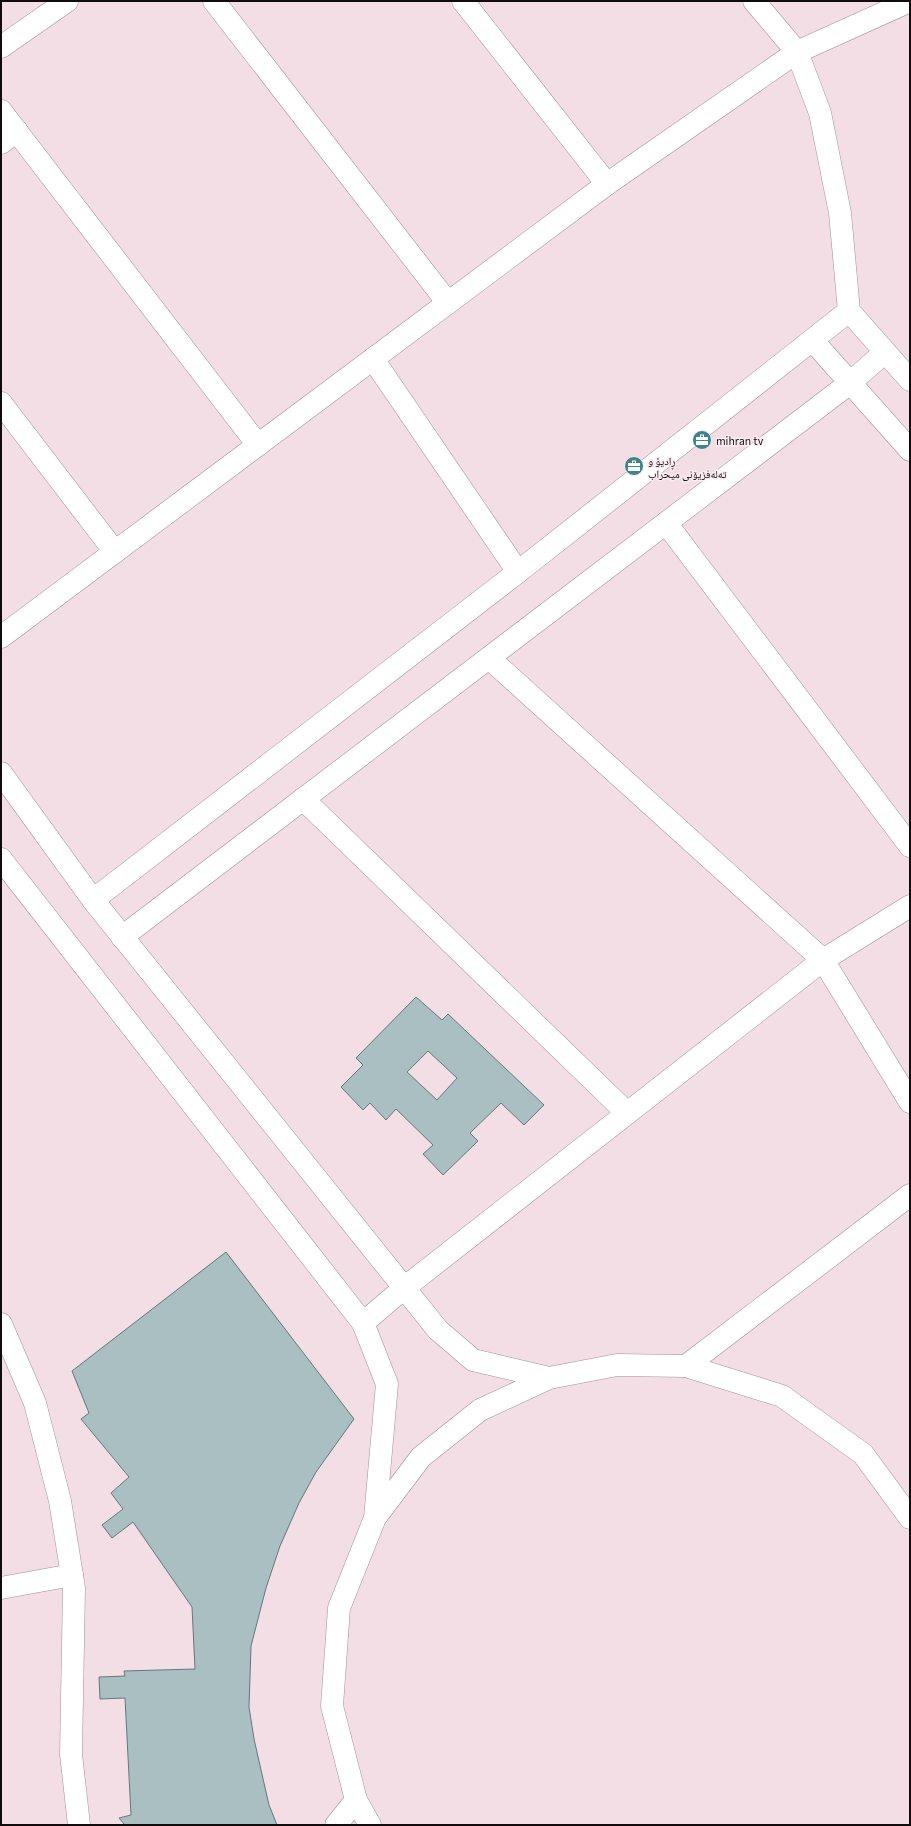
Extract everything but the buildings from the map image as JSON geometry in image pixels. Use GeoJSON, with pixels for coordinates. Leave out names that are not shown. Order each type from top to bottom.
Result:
{"type":"FeatureCollection","features":[{"type":"Feature","properties":{"kind":"street"},"geometry":{"type":"LineString","coordinates":[[1,47],[67,1]]}},
{"type":"Feature","properties":{"kind":"street"},"geometry":{"type":"LineString","coordinates":[[214,1],[448,303]]}},
{"type":"Feature","properties":{"kind":"street"},"geometry":{"type":"LineString","coordinates":[[463,1],[607,184]]}},
{"type":"Feature","properties":{"kind":"street"},"geometry":{"type":"LineString","coordinates":[[754,1],[797,52],[820,113],[840,213],[849,311],[910,380]]}},
{"type":"Feature","properties":{"kind":"street"},"geometry":{"type":"LineString","coordinates":[[1,637],[607,184],[797,52],[910,1]]}},
{"type":"Feature","properties":{"kind":"street"},"geometry":{"type":"LineString","coordinates":[[1,111],[9,137],[258,445]]}},
{"type":"Feature","properties":{"kind":"street"},"geometry":{"type":"LineString","coordinates":[[93,900],[518,572],[813,341],[849,311]]}},
{"type":"Feature","properties":{"kind":"street"},"geometry":{"type":"LineString","coordinates":[[813,341],[910,450]]}},
{"type":"Feature","properties":{"kind":"street"},"geometry":{"type":"LineString","coordinates":[[122,937],[850,383],[885,352]]}},
{"type":"Feature","properties":{"kind":"street"},"geometry":{"type":"LineString","coordinates":[[373,359],[518,572]]}},
{"type":"Feature","properties":{"kind":"street"},"geometry":{"type":"LineString","coordinates":[[1,403],[115,552]]}},
{"type":"Feature","properties":{"kind":"street"},"geometry":{"type":"LineString","coordinates":[[666,523],[910,846]]}},
{"type":"Feature","properties":{"kind":"street"},"geometry":{"type":"LineString","coordinates":[[489,658],[824,960],[910,1102]]}},
{"type":"Feature","properties":{"kind":"street"},"geometry":{"type":"LineString","coordinates":[[1,773],[93,900],[122,937],[438,1330],[472,1360],[549,1378]]}},
{"type":"Feature","properties":{"kind":"street"},"geometry":{"type":"LineString","coordinates":[[303,799],[627,1113]]}},
{"type":"Feature","properties":{"kind":"street"},"geometry":{"type":"LineString","coordinates":[[5,871],[363,1323],[386,1384],[375,1518]]}},
{"type":"Feature","properties":{"kind":"street"},"geometry":{"type":"LineString","coordinates":[[363,1323],[404,1288],[824,960],[910,906]]}},
{"type":"Feature","properties":{"kind":"street"},"geometry":{"type":"LineString","coordinates":[[686,1366],[910,1195]]}},
{"type":"Feature","properties":{"kind":"street"},"geometry":{"type":"LineString","coordinates":[[1,1324],[35,1403],[60,1501],[72,1575],[74,1588],[71,1754],[79,1825]]}},
{"type":"Feature","properties":{"kind":"street"},"geometry":{"type":"LineString","coordinates":[[370,1825],[356,1800],[332,1706],[339,1608],[375,1518],[421,1457],[480,1410],[549,1378],[617,1365],[686,1366],[782,1396],[863,1454],[910,1518]]}},
{"type":"Feature","properties":{"kind":"street"},"geometry":{"type":"LineString","coordinates":[[1,1588],[72,1575]]}},
{"type":"Feature","properties":{"kind":"street"},"geometry":{"type":"LineString","coordinates":[[336,1825],[356,1800]]}},
{"type":"Feature","properties":{"kind":"place","name":"mihran tv"},"geometry":{"type":"Point","coordinates":[702,440]}},
{"type":"Feature","properties":{"kind":"place","name":"ڕادیۆ و تەلەفزیۆنی میحراب"},"geometry":{"type":"Point","coordinates":[634,466]}}]}
